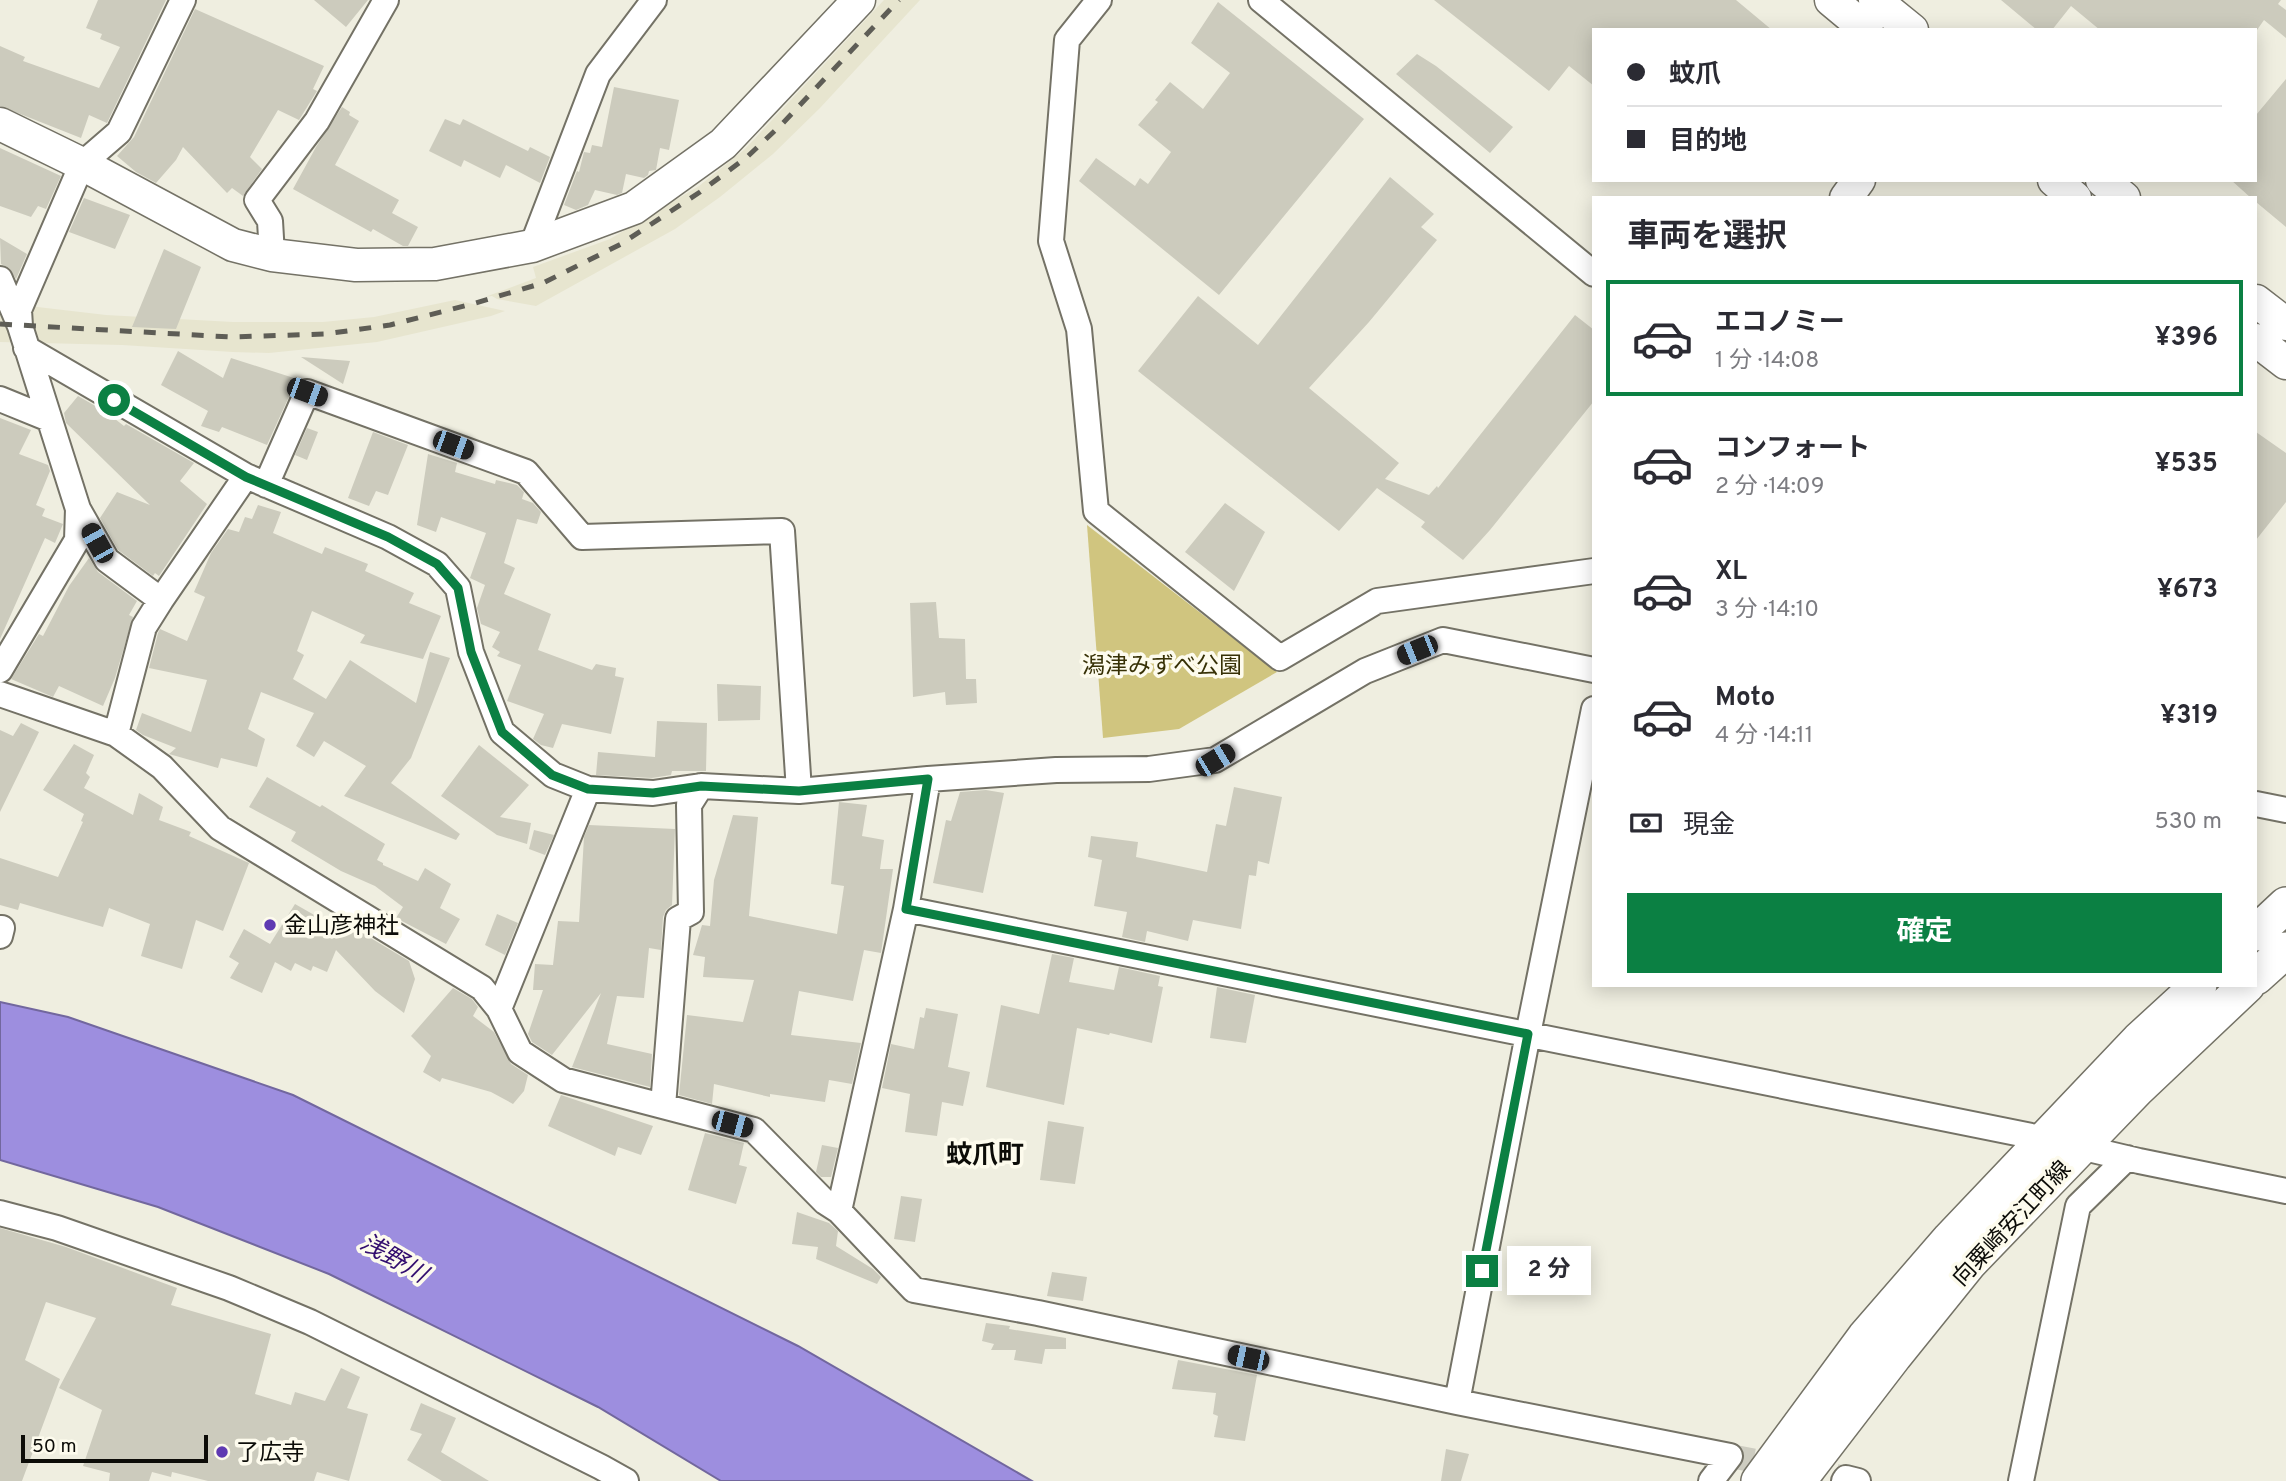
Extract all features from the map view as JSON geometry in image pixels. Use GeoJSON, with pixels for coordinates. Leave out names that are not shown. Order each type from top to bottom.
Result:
{"type":"FeatureCollection","features":[{"type":"Feature","properties":{"kind":"main road"},"geometry":{"type":"LineString","coordinates":[[2257,932],[2286,905]]}},
{"type":"Feature","properties":{"kind":"main road"},"geometry":{"type":"LineString","coordinates":[[2257,976],[2286,950]]}},
{"type":"Feature","properties":{"kind":"main road","name":"向粟崎安江町線"},"geometry":{"type":"LineString","coordinates":[[1759,1481],[1865,1337],[1950,1239],[2046,1139],[2071,1109],[2139,1040],[2197,987]]}},
{"type":"Feature","properties":{"kind":"main road","name":"向粟崎安江町線"},"geometry":{"type":"LineString","coordinates":[[1798,1481],[1969,1264],[2136,1090],[2245,987]]}},
{"type":"Feature","properties":{"kind":"street"},"geometry":{"type":"LineString","coordinates":[[183,0],[119,132],[82,164],[19,310],[23,337],[256,481],[388,537],[437,564],[458,588],[471,652],[502,732],[552,775],[588,789],[653,793],[701,786],[799,791],[1056,770],[1149,769],[1215,760],[1366,671],[1443,640],[1592,670]]}},
{"type":"Feature","properties":{"kind":"street"},"geometry":{"type":"LineString","coordinates":[[272,255],[270,221],[257,200],[317,121],[386,0]]}},
{"type":"Feature","properties":{"kind":"street"},"geometry":{"type":"LineString","coordinates":[[532,246],[598,74],[654,0]]}},
{"type":"Feature","properties":{"kind":"street"},"geometry":{"type":"LineString","coordinates":[[0,124],[82,164],[233,245],[272,255],[356,265],[435,264],[532,246],[634,208],[723,144],[859,0]]}},
{"type":"Feature","properties":{"kind":"street"},"geometry":{"type":"LineString","coordinates":[[1099,0],[1067,40],[1051,241],[1079,329],[1096,511],[1280,658],[1377,601],[1592,570]]}},
{"type":"Feature","properties":{"kind":"street"},"geometry":{"type":"LineString","coordinates":[[1261,0],[1592,272]]}},
{"type":"Feature","properties":{"kind":"street"},"geometry":{"type":"LineString","coordinates":[[1831,0],[1865,28]]}},
{"type":"Feature","properties":{"kind":"street"},"geometry":{"type":"LineString","coordinates":[[1875,0],[1910,28]]}},
{"type":"Feature","properties":{"kind":"street"},"geometry":{"type":"LineString","coordinates":[[2056,182],[2073,196]]}},
{"type":"Feature","properties":{"kind":"street"},"geometry":{"type":"LineString","coordinates":[[2104,182],[2122,196]]}},
{"type":"Feature","properties":{"kind":"street"},"geometry":{"type":"LineString","coordinates":[[0,279],[23,337],[78,509],[107,560],[161,600]]}},
{"type":"Feature","properties":{"kind":"street"},"geometry":{"type":"LineString","coordinates":[[2257,302],[2286,324]]}},
{"type":"Feature","properties":{"kind":"street"},"geometry":{"type":"LineString","coordinates":[[2257,341],[2286,363]]}},
{"type":"Feature","properties":{"kind":"street"},"geometry":{"type":"LineString","coordinates":[[116,734],[144,627],[161,600],[256,481],[307,392],[526,472],[582,537],[782,531],[799,791]]}},
{"type":"Feature","properties":{"kind":"street"},"geometry":{"type":"LineString","coordinates":[[0,399],[49,419]]}},
{"type":"Feature","properties":{"kind":"street"},"geometry":{"type":"LineString","coordinates":[[0,670],[76,540],[78,509]]}},
{"type":"Feature","properties":{"kind":"street"},"geometry":{"type":"LineString","coordinates":[[0,694],[116,734],[162,767],[220,828],[482,988],[499,1009],[520,1052],[563,1080],[754,1130],[825,1202],[839,1211],[914,1290],[1730,1456],[1711,1481]]}},
{"type":"Feature","properties":{"kind":"street"},"geometry":{"type":"LineString","coordinates":[[1457,1402],[1592,719]]}},
{"type":"Feature","properties":{"kind":"street"},"geometry":{"type":"LineString","coordinates":[[839,1211],[906,909],[928,779]]}},
{"type":"Feature","properties":{"kind":"street"},"geometry":{"type":"LineString","coordinates":[[663,1106],[678,919],[691,912],[689,805],[701,786]]}},
{"type":"Feature","properties":{"kind":"street"},"geometry":{"type":"LineString","coordinates":[[499,1009],[588,789]]}},
{"type":"Feature","properties":{"kind":"street"},"geometry":{"type":"LineString","coordinates":[[2257,804],[2286,810]]}},
{"type":"Feature","properties":{"kind":"street"},"geometry":{"type":"LineString","coordinates":[[906,909],[2046,1139],[2286,1191]]}},
{"type":"Feature","properties":{"kind":"street"},"geometry":{"type":"LineString","coordinates":[[0,928],[0,936]]}},
{"type":"Feature","properties":{"kind":"street"},"geometry":{"type":"LineString","coordinates":[[2021,1481],[2078,1206],[2127,1158]]}},
{"type":"Feature","properties":{"kind":"street"},"geometry":{"type":"LineString","coordinates":[[0,1213],[57,1228],[264,1302],[310,1322],[626,1481]]}},
{"type":"Feature","properties":{"kind":"street"},"geometry":{"type":"LineString","coordinates":[[1844,1481],[1846,1478],[1858,1481]]}},
{"type":"Feature","properties":{"kind":"shaded area"},"geometry":{"type":"Polygon","coordinates":[[[884,0],[920,0],[820,108],[773,154],[720,197],[675,229],[536,306],[492,296],[485,297],[536,278],[533,267],[610,239],[699,186],[745,149],[884,0]]]}},
{"type":"Feature","properties":{"kind":"shaded area"},"geometry":{"type":"Polygon","coordinates":[[[0,299],[29,306],[106,315],[233,322],[323,322],[374,317],[455,300],[505,311],[377,342],[269,353],[0,342],[0,299]]]}},
{"type":"Feature","properties":{"kind":"green space","name":"潟津みずべ公園"},"geometry":{"type":"Polygon","coordinates":[[[1087,525],[1277,672],[1179,729],[1103,738],[1087,525]]]}},
{"type":"Feature","properties":{"kind":"water","name":"浅野川"},"geometry":{"type":"Polygon","coordinates":[[[0,1002],[68,1017],[293,1095],[798,1346],[1032,1481],[721,1481],[598,1407],[329,1274],[158,1207],[0,1160],[0,1002]]]}},
{"type":"Feature","properties":{"kind":"building"},"geometry":{"type":"Polygon","coordinates":[[[98,0],[166,0],[107,123],[89,115],[81,138],[0,106],[0,46],[25,57],[23,61],[99,88],[120,47],[100,39],[102,34],[86,28],[98,0]]]}},
{"type":"Feature","properties":{"kind":"building"},"geometry":{"type":"Polygon","coordinates":[[[314,0],[368,0],[346,27],[314,0]]]}},
{"type":"Feature","properties":{"kind":"building"},"geometry":{"type":"Polygon","coordinates":[[[1434,0],[1736,0],[1770,28],[1592,28],[1592,84],[1569,66],[1549,91],[1434,0]]]}},
{"type":"Feature","properties":{"kind":"building"},"geometry":{"type":"Polygon","coordinates":[[[2001,0],[2281,0],[2278,4],[2286,10],[2286,38],[2264,20],[2257,30],[2098,28],[2071,6],[2054,28],[2035,28],[2001,0]]]}},
{"type":"Feature","properties":{"kind":"building"},"geometry":{"type":"Polygon","coordinates":[[[1218,2],[1364,119],[1219,295],[1079,181],[1096,158],[1135,186],[1140,178],[1148,184],[1171,152],[1138,125],[1158,102],[1155,100],[1170,82],[1203,109],[1230,73],[1191,43],[1218,2]]]}},
{"type":"Feature","properties":{"kind":"building"},"geometry":{"type":"Polygon","coordinates":[[[195,9],[324,66],[313,89],[317,91],[299,120],[278,110],[250,157],[262,169],[243,196],[232,188],[227,193],[183,147],[176,160],[156,183],[136,172],[117,156],[134,137],[195,9]]]}},
{"type":"Feature","properties":{"kind":"building"},"geometry":{"type":"Polygon","coordinates":[[[1417,54],[1513,127],[1490,153],[1396,74],[1417,54]]]}},
{"type":"Feature","properties":{"kind":"building"},"geometry":{"type":"Polygon","coordinates":[[[2286,79],[2286,227],[2257,203],[2257,196],[2249,196],[2233,182],[2257,182],[2257,114],[2286,79]]]}},
{"type":"Feature","properties":{"kind":"building"},"geometry":{"type":"Polygon","coordinates":[[[614,87],[679,100],[669,150],[660,148],[656,170],[649,171],[644,178],[626,174],[622,193],[617,195],[595,190],[588,205],[576,210],[564,205],[577,171],[579,172],[584,152],[590,153],[592,145],[602,147],[614,87]]]}},
{"type":"Feature","properties":{"kind":"building"},"geometry":{"type":"Polygon","coordinates":[[[342,107],[359,121],[335,165],[399,200],[392,213],[418,227],[408,246],[403,246],[373,229],[371,232],[293,189],[342,107]]]}},
{"type":"Feature","properties":{"kind":"building"},"geometry":{"type":"Polygon","coordinates":[[[445,119],[460,125],[463,119],[528,151],[530,147],[550,157],[540,183],[506,165],[500,178],[464,160],[461,167],[429,151],[445,119]]]}},
{"type":"Feature","properties":{"kind":"building"},"geometry":{"type":"Polygon","coordinates":[[[0,148],[61,176],[46,209],[38,206],[31,217],[0,206],[0,148]]]}},
{"type":"Feature","properties":{"kind":"building"},"geometry":{"type":"Polygon","coordinates":[[[1390,177],[1434,214],[1421,227],[1437,240],[1369,322],[1309,388],[1399,463],[1385,479],[1429,495],[1437,486],[1438,488],[1575,315],[1592,328],[1592,403],[1463,560],[1421,527],[1425,522],[1377,488],[1339,531],[1138,371],[1198,296],[1258,345],[1390,177]]]}},
{"type":"Feature","properties":{"kind":"building"},"geometry":{"type":"Polygon","coordinates":[[[84,198],[130,215],[115,249],[69,232],[84,198]]]}},
{"type":"Feature","properties":{"kind":"building"},"geometry":{"type":"Polygon","coordinates":[[[0,238],[27,254],[16,279],[9,268],[1,264],[0,238]]]}},
{"type":"Feature","properties":{"kind":"building"},"geometry":{"type":"Polygon","coordinates":[[[164,249],[201,267],[176,329],[132,327],[164,249]]]}},
{"type":"Feature","properties":{"kind":"building"},"geometry":{"type":"Polygon","coordinates":[[[178,351],[223,378],[231,358],[297,379],[267,445],[222,427],[219,432],[201,426],[208,411],[161,385],[178,351]]]}},
{"type":"Feature","properties":{"kind":"building"},"geometry":{"type":"Polygon","coordinates":[[[301,357],[350,361],[343,384],[301,357]]]}},
{"type":"Feature","properties":{"kind":"building"},"geometry":{"type":"Polygon","coordinates":[[[78,396],[124,426],[126,424],[194,463],[180,481],[207,504],[159,576],[155,573],[153,576],[118,550],[100,518],[117,492],[150,505],[66,423],[64,413],[78,396]]]}},
{"type":"Feature","properties":{"kind":"building"},"geometry":{"type":"Polygon","coordinates":[[[0,418],[31,430],[19,454],[48,465],[50,471],[36,505],[45,509],[42,516],[63,524],[55,543],[45,538],[0,639],[0,418]]]}},
{"type":"Feature","properties":{"kind":"building"},"geometry":{"type":"Polygon","coordinates":[[[307,428],[318,432],[307,460],[295,455],[307,428]]]}},
{"type":"Feature","properties":{"kind":"building"},"geometry":{"type":"Polygon","coordinates":[[[373,432],[408,445],[388,495],[376,491],[369,506],[348,498],[373,432]]]}},
{"type":"Feature","properties":{"kind":"building"},"geometry":{"type":"Polygon","coordinates":[[[2257,433],[2286,453],[2286,502],[2257,539],[2257,433]]]}},
{"type":"Feature","properties":{"kind":"building"},"geometry":{"type":"Polygon","coordinates":[[[428,454],[457,463],[455,472],[495,484],[496,480],[517,485],[524,492],[522,499],[533,503],[541,512],[537,524],[517,519],[504,563],[515,568],[504,594],[551,614],[538,650],[592,670],[596,664],[616,668],[615,676],[624,678],[611,734],[562,724],[553,748],[541,745],[533,739],[544,714],[507,701],[521,665],[497,656],[500,652],[492,647],[500,632],[481,624],[477,608],[485,585],[470,578],[486,533],[441,517],[436,532],[417,525],[428,454]]]}},
{"type":"Feature","properties":{"kind":"building"},"geometry":{"type":"Polygon","coordinates":[[[1225,503],[1265,532],[1234,591],[1185,552],[1225,503]]]}},
{"type":"Feature","properties":{"kind":"building"},"geometry":{"type":"Polygon","coordinates":[[[258,505],[281,512],[273,533],[322,554],[325,547],[368,564],[365,571],[414,593],[409,603],[441,616],[423,659],[360,643],[365,635],[312,611],[297,651],[304,655],[293,679],[326,699],[350,660],[416,703],[430,652],[450,658],[411,758],[391,783],[460,834],[456,840],[344,796],[366,766],[324,741],[314,757],[296,746],[314,713],[261,692],[248,729],[265,739],[257,767],[221,758],[218,768],[169,754],[176,748],[136,730],[142,713],[191,732],[207,680],[149,668],[158,633],[160,629],[187,641],[205,597],[194,592],[211,553],[228,529],[239,532],[245,517],[252,519],[258,505]]]}},
{"type":"Feature","properties":{"kind":"building"},"geometry":{"type":"Polygon","coordinates":[[[89,558],[98,572],[137,601],[129,615],[133,617],[115,678],[103,706],[59,686],[53,697],[11,679],[39,634],[43,636],[69,586],[89,558]]]}},
{"type":"Feature","properties":{"kind":"building"},"geometry":{"type":"Polygon","coordinates":[[[936,602],[939,638],[965,639],[966,679],[976,679],[977,703],[946,705],[945,692],[913,697],[910,603],[936,602]]]}},
{"type":"Feature","properties":{"kind":"building"},"geometry":{"type":"Polygon","coordinates":[[[717,684],[761,686],[760,720],[718,721],[717,684]]]}},
{"type":"Feature","properties":{"kind":"building"},"geometry":{"type":"Polygon","coordinates":[[[657,721],[707,723],[706,771],[672,771],[671,775],[652,778],[596,775],[598,752],[655,757],[657,721]]]}},
{"type":"Feature","properties":{"kind":"building"},"geometry":{"type":"Polygon","coordinates":[[[21,723],[39,732],[0,812],[0,730],[13,736],[21,723]]]}},
{"type":"Feature","properties":{"kind":"building"},"geometry":{"type":"Polygon","coordinates":[[[74,744],[94,755],[86,773],[90,777],[84,788],[133,815],[139,793],[163,807],[159,820],[191,832],[189,836],[249,863],[223,931],[196,920],[182,969],[141,956],[150,924],[109,908],[103,927],[20,903],[18,910],[0,905],[0,858],[58,877],[83,822],[81,821],[84,814],[43,790],[74,744]]]}},
{"type":"Feature","properties":{"kind":"building"},"geometry":{"type":"Polygon","coordinates":[[[479,745],[529,785],[500,817],[531,823],[527,844],[497,835],[441,796],[479,745]]]}},
{"type":"Feature","properties":{"kind":"building"},"geometry":{"type":"Polygon","coordinates":[[[267,777],[320,807],[322,805],[385,844],[377,860],[383,865],[418,881],[425,868],[451,884],[440,908],[460,919],[446,944],[396,918],[403,907],[375,886],[341,871],[291,841],[296,832],[249,807],[267,777]]]}},
{"type":"Feature","properties":{"kind":"building"},"geometry":{"type":"Polygon","coordinates":[[[1234,787],[1282,797],[1269,864],[1258,861],[1256,876],[1249,875],[1241,929],[1193,920],[1188,941],[1147,931],[1145,942],[1122,937],[1127,912],[1094,906],[1102,860],[1088,857],[1091,836],[1138,842],[1136,857],[1207,872],[1216,824],[1226,826],[1234,787]]]}},
{"type":"Feature","properties":{"kind":"building"},"geometry":{"type":"Polygon","coordinates":[[[986,790],[1004,793],[983,893],[933,883],[946,820],[951,821],[960,792],[986,790]]]}},
{"type":"Feature","properties":{"kind":"building"},"geometry":{"type":"Polygon","coordinates":[[[839,802],[867,805],[862,836],[884,840],[880,869],[893,869],[881,953],[864,950],[853,1001],[799,991],[791,1035],[861,1043],[852,1084],[829,1080],[825,1102],[770,1094],[770,1097],[714,1084],[712,1104],[679,1095],[687,1015],[743,1022],[754,980],[703,977],[705,957],[693,955],[702,925],[710,926],[714,880],[733,815],[758,817],[749,916],[837,934],[844,886],[831,884],[839,802]]]}},
{"type":"Feature","properties":{"kind":"building"},"geometry":{"type":"Polygon","coordinates":[[[589,825],[675,829],[672,905],[663,917],[661,950],[649,948],[644,998],[617,996],[607,1044],[652,1054],[650,1087],[572,1067],[601,993],[552,1055],[532,1042],[528,1034],[543,990],[533,990],[535,964],[553,965],[558,921],[579,922],[584,837],[589,825]]]}},
{"type":"Feature","properties":{"kind":"building"},"geometry":{"type":"Polygon","coordinates":[[[534,830],[554,835],[545,855],[529,849],[534,830]]]}},
{"type":"Feature","properties":{"kind":"building"},"geometry":{"type":"Polygon","coordinates":[[[295,904],[330,924],[334,916],[409,961],[415,979],[404,1013],[375,991],[336,950],[327,972],[313,966],[311,971],[295,963],[291,971],[275,962],[262,993],[230,978],[239,963],[229,957],[244,929],[270,944],[295,904]]]}},
{"type":"Feature","properties":{"kind":"building"},"geometry":{"type":"Polygon","coordinates":[[[497,914],[518,923],[505,955],[485,945],[497,914]]]}},
{"type":"Feature","properties":{"kind":"building"},"geometry":{"type":"Polygon","coordinates":[[[1052,954],[1074,958],[1069,982],[1114,990],[1119,967],[1160,976],[1158,986],[1163,987],[1152,1043],[1077,1028],[1064,1105],[986,1087],[1001,1005],[1039,1014],[1052,954]]]}},
{"type":"Feature","properties":{"kind":"building"},"geometry":{"type":"Polygon","coordinates":[[[1217,987],[1255,995],[1246,1043],[1210,1038],[1217,987]]]}},
{"type":"Feature","properties":{"kind":"building"},"geometry":{"type":"Polygon","coordinates":[[[453,988],[472,999],[478,1007],[473,1016],[494,1032],[511,1064],[528,1075],[524,1091],[513,1104],[491,1092],[442,1078],[440,1082],[423,1072],[431,1056],[411,1036],[453,988]]]}},
{"type":"Feature","properties":{"kind":"building"},"geometry":{"type":"Polygon","coordinates":[[[926,1008],[958,1014],[948,1067],[970,1072],[963,1106],[942,1102],[937,1136],[905,1132],[910,1094],[882,1088],[891,1044],[914,1049],[920,1017],[924,1018],[926,1008]]]}},
{"type":"Feature","properties":{"kind":"building"},"geometry":{"type":"Polygon","coordinates":[[[561,1095],[653,1126],[641,1155],[618,1147],[615,1156],[548,1126],[561,1095]]]}},
{"type":"Feature","properties":{"kind":"building"},"geometry":{"type":"Polygon","coordinates":[[[1048,1121],[1084,1127],[1075,1184],[1040,1180],[1048,1121]]]}},
{"type":"Feature","properties":{"kind":"building"},"geometry":{"type":"Polygon","coordinates":[[[705,1133],[744,1143],[739,1165],[747,1167],[736,1204],[688,1190],[705,1133]]]}},
{"type":"Feature","properties":{"kind":"building"},"geometry":{"type":"Polygon","coordinates":[[[822,1145],[838,1148],[831,1177],[821,1177],[816,1172],[822,1145]]]}},
{"type":"Feature","properties":{"kind":"building"},"geometry":{"type":"Polygon","coordinates":[[[901,1196],[922,1199],[915,1242],[894,1239],[901,1196]]]}},
{"type":"Feature","properties":{"kind":"building"},"geometry":{"type":"Polygon","coordinates":[[[797,1212],[829,1223],[838,1231],[836,1246],[873,1269],[881,1277],[877,1284],[816,1259],[818,1247],[792,1244],[797,1212]]]}},
{"type":"Feature","properties":{"kind":"building"},"geometry":{"type":"Polygon","coordinates":[[[0,1228],[66,1247],[177,1288],[171,1305],[271,1334],[255,1394],[291,1405],[295,1392],[325,1401],[341,1368],[360,1377],[347,1408],[368,1414],[349,1481],[317,1472],[314,1481],[208,1481],[172,1472],[171,1477],[152,1472],[149,1481],[109,1481],[110,1473],[83,1466],[102,1410],[59,1388],[96,1318],[46,1302],[25,1360],[60,1379],[22,1481],[0,1481],[0,1228]]]}},
{"type":"Feature","properties":{"kind":"building"},"geometry":{"type":"Polygon","coordinates":[[[1052,1272],[1087,1277],[1083,1301],[1047,1296],[1052,1272]]]}},
{"type":"Feature","properties":{"kind":"building"},"geometry":{"type":"Polygon","coordinates":[[[986,1323],[1066,1338],[1066,1349],[1045,1349],[1042,1364],[1014,1360],[1016,1350],[991,1350],[994,1344],[982,1341],[986,1323]]]}},
{"type":"Feature","properties":{"kind":"building"},"geometry":{"type":"Polygon","coordinates":[[[1178,1360],[1257,1375],[1245,1441],[1214,1437],[1218,1416],[1213,1414],[1216,1393],[1172,1389],[1178,1360]]]}},
{"type":"Feature","properties":{"kind":"building"},"geometry":{"type":"Polygon","coordinates":[[[421,1403],[456,1418],[441,1452],[489,1481],[442,1481],[407,1460],[422,1434],[410,1430],[421,1403]]]}},
{"type":"Feature","properties":{"kind":"building"},"geometry":{"type":"Polygon","coordinates":[[[1446,1449],[1469,1454],[1461,1481],[1441,1481],[1446,1449]]]}},
{"type":"Feature","properties":{"kind":"tunnel"},"geometry":{"type":"LineString","coordinates":[[1730,1456],[1846,1478]]}},
{"type":"Feature","properties":{"kind":"railway"},"geometry":{"type":"LineString","coordinates":[[0,324],[231,337],[325,334],[390,325],[543,283],[621,244],[747,157],[783,123],[899,0]]}},
{"type":"Feature","properties":{"kind":"place","name":"金山彦神社"},"geometry":{"type":"Point","coordinates":[270,925]}},
{"type":"Feature","properties":{"kind":"place","name":"了広寺"},"geometry":{"type":"Point","coordinates":[222,1452]}},
{"type":"Feature","properties":{"kind":"district","name":"蚊爪町"},"geometry":{"type":"Point","coordinates":[985,1154]}},
{"type":"Feature","properties":{"kind":"route"},"geometry":{"type":"LineString","coordinates":[[114,400],[246,477],[388,537],[437,564],[458,588],[471,652],[502,732],[552,775],[588,789],[653,793],[701,786],[799,791],[928,779],[906,909],[1528,1034],[1482,1271]]}}]}
